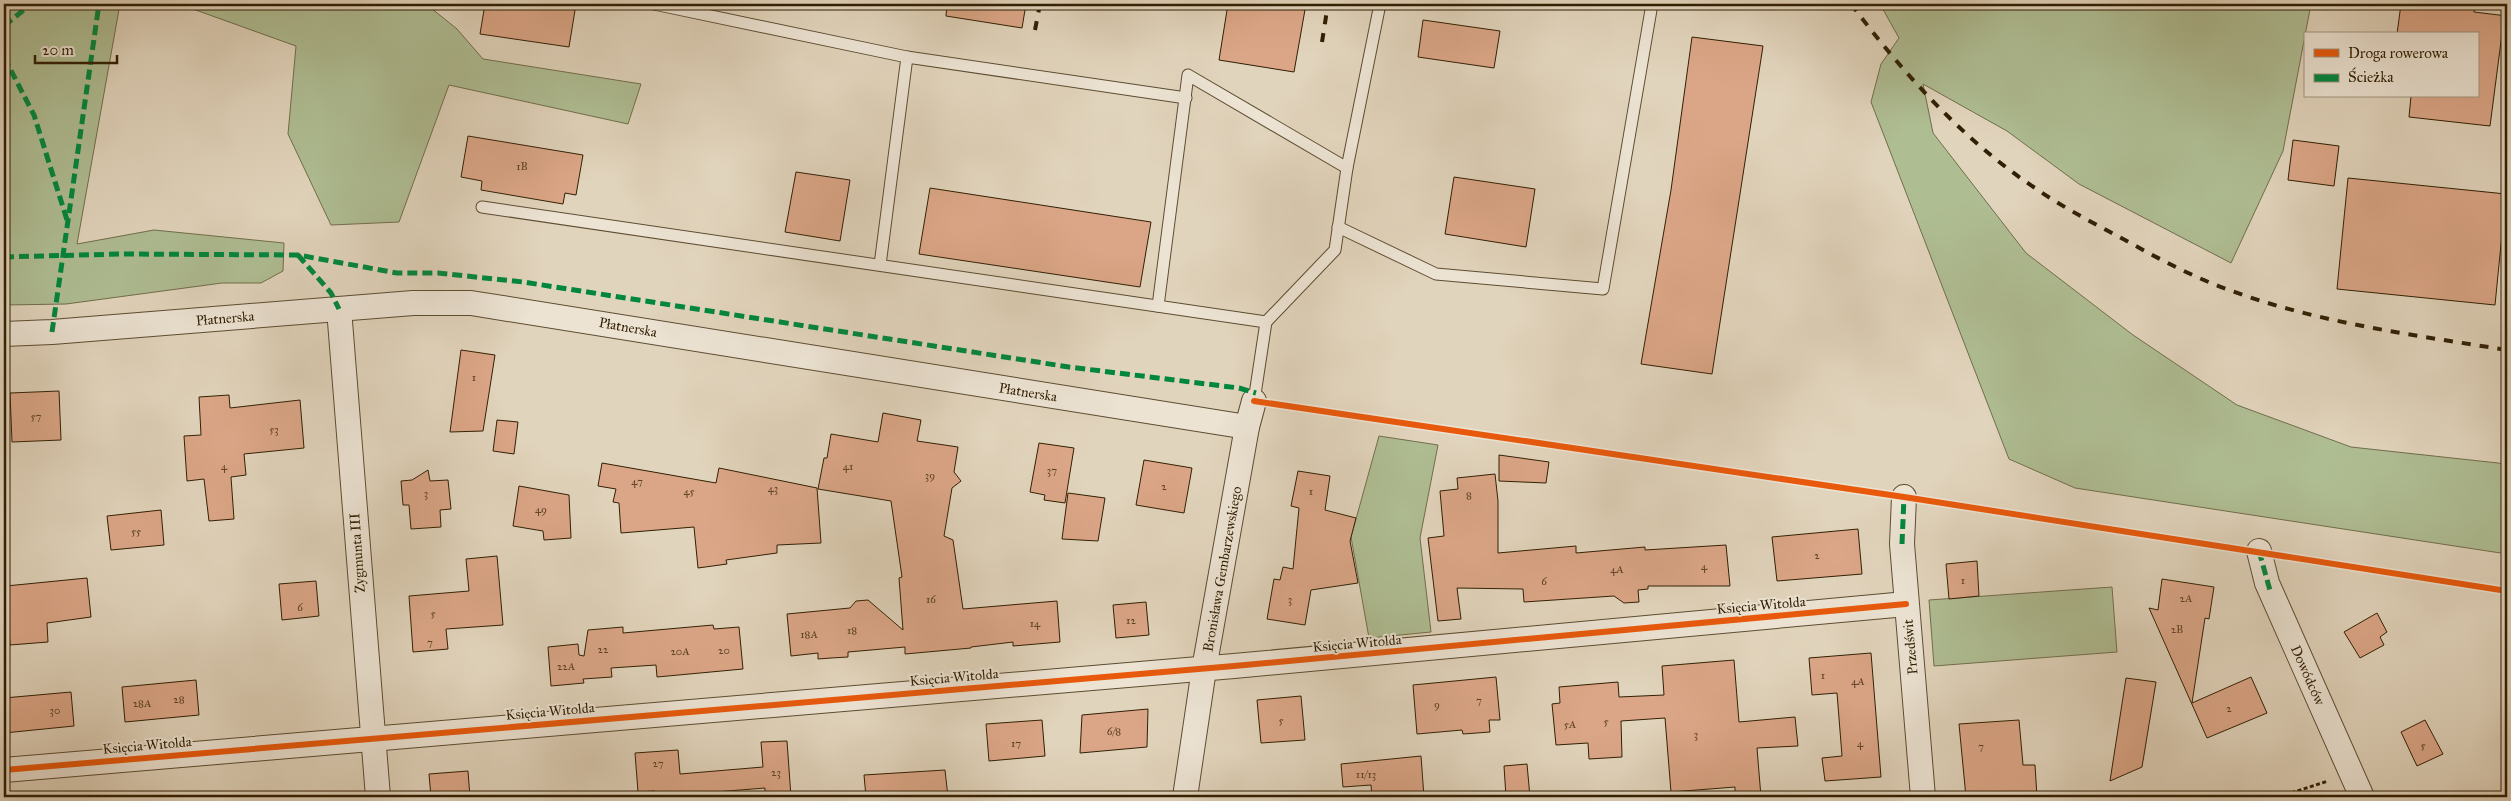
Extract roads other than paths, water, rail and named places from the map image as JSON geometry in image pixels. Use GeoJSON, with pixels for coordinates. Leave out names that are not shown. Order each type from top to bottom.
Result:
{"type":"FeatureCollection","features":[{"type":"Feature","properties":{"kind":"street","name":"Płatnerska"},"geometry":{"type":"LineString","coordinates":[[4,334],[62,332],[413,303],[471,303],[1247,427]]}},
{"type":"Feature","properties":{"kind":"street","name":"Zygmunta III"},"geometry":{"type":"LineString","coordinates":[[339,309],[378,797]]}},
{"type":"Feature","properties":{"kind":"street","name":"Bronisława Gembarzewskiego"},"geometry":{"type":"LineString","coordinates":[[1185,797],[1204,669],[1247,427],[1254,401]]}},
{"type":"Feature","properties":{"kind":"street","name":"Przedświt"},"geometry":{"type":"LineString","coordinates":[[1904,497],[1902,544],[1923,797]]}},
{"type":"Feature","properties":{"kind":"street","name":"Dowódców"},"geometry":{"type":"LineString","coordinates":[[2259,551],[2271,594],[2362,797]]}},
{"type":"Feature","properties":{"kind":"street","name":"Księcia Witolda"},"geometry":{"type":"LineString","coordinates":[[4,770],[1204,669],[1906,604]]}},
{"type":"Feature","properties":{"kind":"lane"},"geometry":{"type":"LineString","coordinates":[[654,4],[907,57],[1186,98]]}},
{"type":"Feature","properties":{"kind":"lane"},"geometry":{"type":"LineString","coordinates":[[1254,401],[1266,322],[1335,250],[1346,168],[1380,4]]}},
{"type":"Feature","properties":{"kind":"lane"},"geometry":{"type":"LineString","coordinates":[[1338,227],[1436,274],[1603,288],[1652,4]]}},
{"type":"Feature","properties":{"kind":"lane"},"geometry":{"type":"LineString","coordinates":[[880,266],[907,57]]}},
{"type":"Feature","properties":{"kind":"lane"},"geometry":{"type":"LineString","coordinates":[[1158,306],[1188,75],[1346,168]]}},
{"type":"Feature","properties":{"kind":"lane"},"geometry":{"type":"LineString","coordinates":[[482,207],[1266,322]]}},
{"type":"Feature","properties":{"kind":"railway"},"geometry":{"type":"LineString","coordinates":[[1035,30],[1040,4]]}},
{"type":"Feature","properties":{"kind":"railway"},"geometry":{"type":"LineString","coordinates":[[1322,42],[1328,4]]}},
{"type":"Feature","properties":{"kind":"railway"},"geometry":{"type":"LineString","coordinates":[[1851,4],[1913,80],[1983,149],[2046,195],[2151,254],[2216,285],[2297,311],[2366,327],[2507,350]]}}]}
